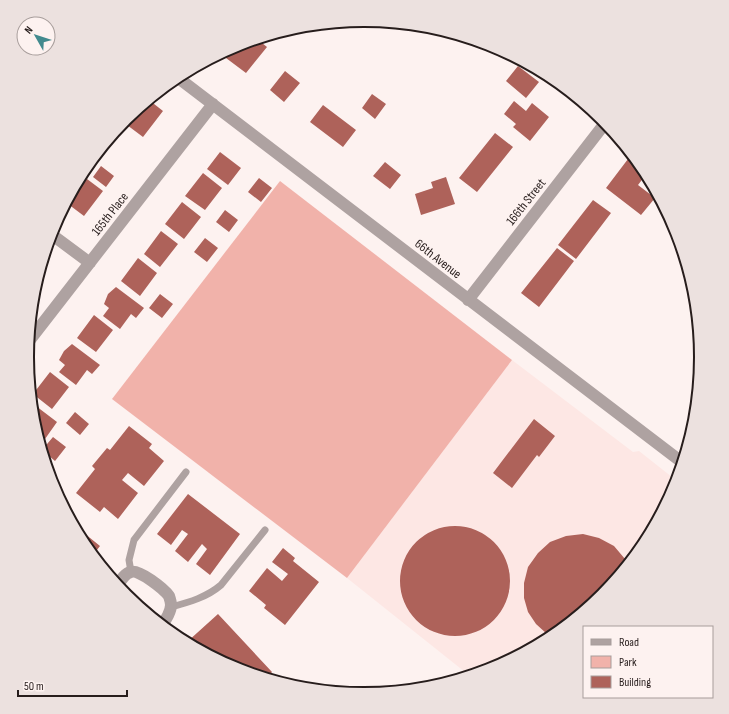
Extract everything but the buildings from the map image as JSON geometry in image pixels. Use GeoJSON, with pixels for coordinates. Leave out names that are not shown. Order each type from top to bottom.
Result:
{"type":"FeatureCollection","features":[{"type":"Feature","properties":{"kind":"street","name":"66th Avenue"},"geometry":{"type":"LineString","coordinates":[[183,82],[678,459]]}},
{"type":"Feature","properties":{"kind":"street","name":"165th Place"},"geometry":{"type":"LineString","coordinates":[[35,333],[213,104]]}},
{"type":"Feature","properties":{"kind":"street","name":"166th Street"},"geometry":{"type":"LineString","coordinates":[[468,300],[602,128]]}},
{"type":"Feature","properties":{"kind":"street"},"geometry":{"type":"LineString","coordinates":[[57,238],[90,263]]}},
{"type":"Feature","properties":{"kind":"street"},"geometry":{"type":"LineString","coordinates":[[122,581],[127,574],[136,572],[163,590],[170,598],[171,607],[165,620]]}},
{"type":"Feature","properties":{"kind":"lane"},"geometry":{"type":"LineString","coordinates":[[131,572],[129,560],[134,540],[186,472]]}},
{"type":"Feature","properties":{"kind":"lane"},"geometry":{"type":"LineString","coordinates":[[171,607],[213,592],[221,585],[265,530]]}},
{"type":"Feature","properties":{"kind":"shaded area"},"geometry":{"type":"Polygon","coordinates":[[[512,360],[633,452],[639,451],[672,477],[660,503],[639,540],[613,575],[598,590],[565,619],[529,643],[491,662],[464,671],[347,578],[512,360]]]}},
{"type":"Feature","properties":{"kind":"green space"},"geometry":{"type":"Polygon","coordinates":[[[280,181],[512,360],[347,578],[112,399],[280,181]]]}}]}
